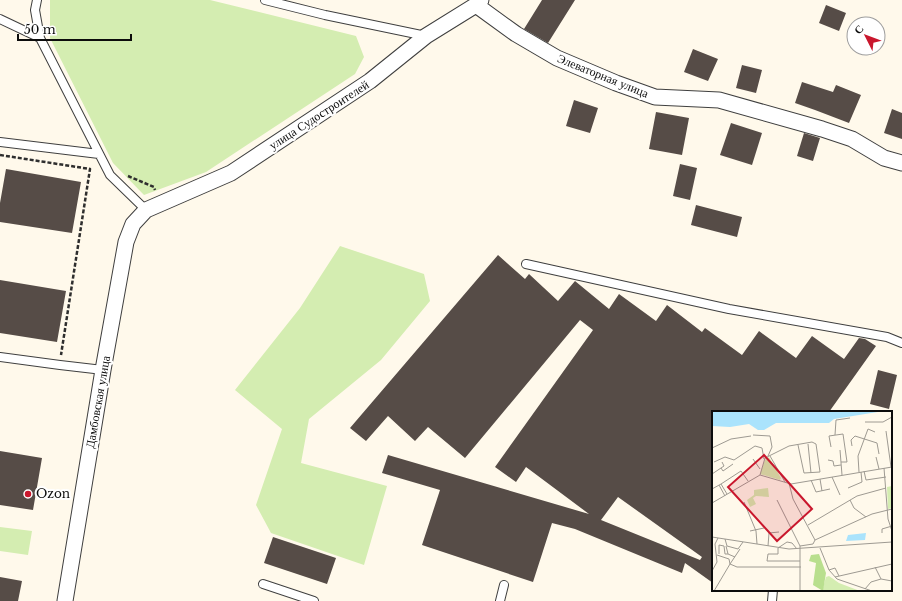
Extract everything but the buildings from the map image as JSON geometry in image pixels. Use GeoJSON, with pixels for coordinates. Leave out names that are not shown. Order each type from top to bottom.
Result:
{"type":"FeatureCollection","features":[{"type":"Feature","properties":{"kind":"street","name":"улица Судостроителей"},"geometry":{"type":"LineString","coordinates":[[146,210],[231,173],[370,81],[426,36],[479,2]]}},
{"type":"Feature","properties":{"kind":"street","name":"Элеваторная улица"},"geometry":{"type":"LineString","coordinates":[[479,2],[516,34],[557,58],[616,83],[655,97],[719,100],[852,139],[884,158],[902,163]]}},
{"type":"Feature","properties":{"kind":"street","name":"Дамбовская улица"},"geometry":{"type":"LineString","coordinates":[[65,601],[103,370],[126,242],[133,224],[146,210]]}},
{"type":"Feature","properties":{"kind":"lane"},"geometry":{"type":"LineString","coordinates":[[37,0],[35,10],[40,38],[99,154],[110,175],[146,210]]}},
{"type":"Feature","properties":{"kind":"lane"},"geometry":{"type":"LineString","coordinates":[[265,0],[325,15],[426,36]]}},
{"type":"Feature","properties":{"kind":"lane"},"geometry":{"type":"LineString","coordinates":[[0,19],[40,38]]}},
{"type":"Feature","properties":{"kind":"lane"},"geometry":{"type":"LineString","coordinates":[[0,142],[99,154]]}},
{"type":"Feature","properties":{"kind":"lane"},"geometry":{"type":"LineString","coordinates":[[526,264],[729,309],[887,337],[902,343]]}},
{"type":"Feature","properties":{"kind":"lane"},"geometry":{"type":"LineString","coordinates":[[0,356],[103,370]]}},
{"type":"Feature","properties":{"kind":"lane"},"geometry":{"type":"LineString","coordinates":[[263,584],[314,601]]}},
{"type":"Feature","properties":{"kind":"lane"},"geometry":{"type":"LineString","coordinates":[[500,601],[504,585]]}},
{"type":"Feature","properties":{"kind":"lane"},"geometry":{"type":"LineString","coordinates":[[772,601],[773,591]]}},
{"type":"Feature","properties":{"kind":"path"},"geometry":{"type":"LineString","coordinates":[[0,155],[90,169],[60,365]]}},
{"type":"Feature","properties":{"kind":"green space"},"geometry":{"type":"Polygon","coordinates":[[[50,0],[210,0],[356,36],[364,57],[355,74],[206,172],[144,195],[113,163],[50,38],[50,0]]]}},
{"type":"Feature","properties":{"kind":"green space"},"geometry":{"type":"Polygon","coordinates":[[[340,246],[424,274],[430,301],[381,360],[309,419],[301,463],[387,486],[364,565],[271,533],[256,505],[282,429],[235,390],[300,308],[340,246]]]}},
{"type":"Feature","properties":{"kind":"green space"},"geometry":{"type":"Polygon","coordinates":[[[0,527],[32,531],[28,555],[0,551],[0,527]]]}},
{"type":"Feature","properties":{"kind":"place","name":"Ozon"},"geometry":{"type":"Point","coordinates":[28,494]}}]}
